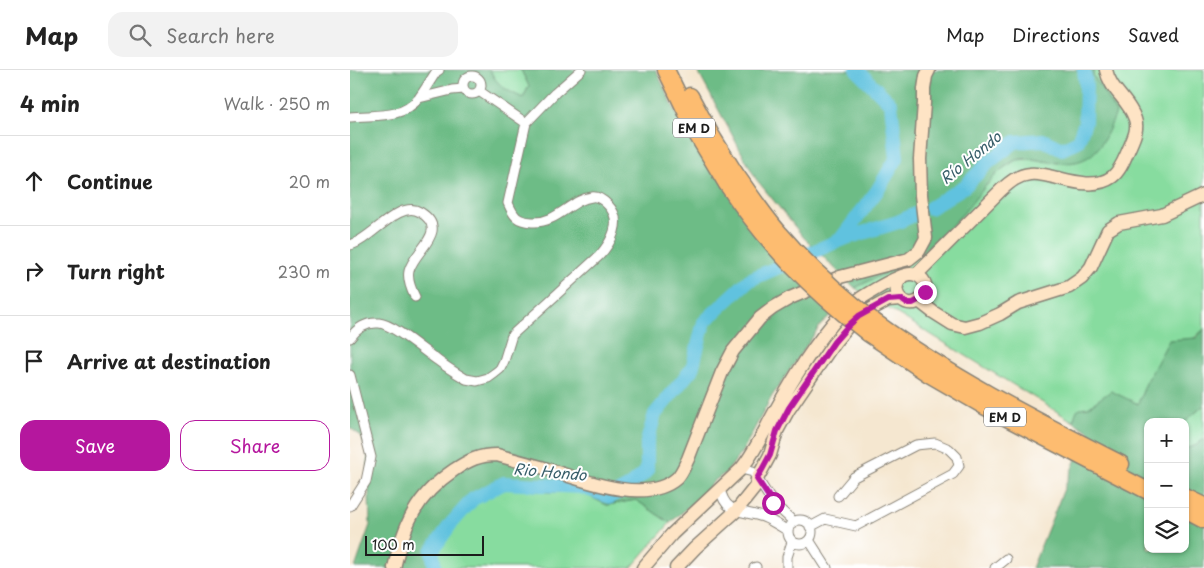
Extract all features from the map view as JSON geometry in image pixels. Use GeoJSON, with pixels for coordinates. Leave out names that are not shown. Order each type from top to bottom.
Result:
{"type":"FeatureCollection","features":[{"type":"Feature","properties":{"kind":"highway","name":"EM D"},"geometry":{"type":"LineString","coordinates":[[666,70],[695,130],[730,178],[760,230],[797,272],[824,297],[872,328],[985,393],[1144,476]]}},
{"type":"Feature","properties":{"kind":"highway","name":"EM D"},"geometry":{"type":"LineString","coordinates":[[678,70],[711,135],[730,178]]}},
{"type":"Feature","properties":{"kind":"highway","name":"EM D"},"geometry":{"type":"LineString","coordinates":[[872,328],[928,374],[986,408],[1144,489]]}},
{"type":"Feature","properties":{"kind":"highway"},"geometry":{"type":"LineString","coordinates":[[1189,499],[1204,506]]}},
{"type":"Feature","properties":{"kind":"highway"},"geometry":{"type":"LineString","coordinates":[[1189,512],[1204,520]]}},
{"type":"Feature","properties":{"kind":"main road"},"geometry":{"type":"LineString","coordinates":[[394,568],[401,538],[414,510],[424,496],[444,478],[472,458],[484,455],[497,455],[574,478],[618,488],[652,489],[664,486],[676,479],[682,471],[699,434],[722,372],[733,351],[760,318],[790,298],[840,277],[909,259],[920,252],[926,238],[921,196],[920,159],[924,89],[929,70]]}},
{"type":"Feature","properties":{"kind":"main road"},"geometry":{"type":"LineString","coordinates":[[916,275],[1014,179],[1033,173],[1072,182],[1088,183],[1113,177],[1120,168],[1136,130],[1135,119],[1108,79],[1106,70]]}},
{"type":"Feature","properties":{"kind":"main road"},"geometry":{"type":"LineString","coordinates":[[919,301],[952,324],[965,327],[980,322],[1000,314],[1018,303],[1069,287],[1082,278],[1091,266],[1108,230],[1119,223],[1162,215],[1204,195]]}},
{"type":"Feature","properties":{"kind":"main road"},"geometry":{"type":"LineString","coordinates":[[642,568],[672,534],[741,469],[756,448],[772,415],[802,367],[843,312],[877,289],[908,274],[922,278],[925,285],[924,295],[919,301],[910,303],[901,299],[888,300],[859,316],[834,342],[789,408],[777,431],[770,455],[757,479],[756,486],[736,511],[676,568]]}},
{"type":"Feature","properties":{"kind":"main road"},"geometry":{"type":"LineString","coordinates":[[901,299],[896,289],[902,277]]}},
{"type":"Feature","properties":{"kind":"street"},"geometry":{"type":"LineString","coordinates":[[350,117],[396,114],[405,110],[419,98],[439,70]]}},
{"type":"Feature","properties":{"kind":"street"},"geometry":{"type":"LineString","coordinates":[[350,338],[361,327],[370,323],[386,324],[466,380],[477,381],[488,378],[500,369],[512,335],[607,247],[615,228],[615,216],[611,208],[604,201],[594,197],[586,198],[550,220],[537,223],[522,222],[513,215],[508,203],[526,123],[581,70]]}},
{"type":"Feature","properties":{"kind":"street"},"geometry":{"type":"LineString","coordinates":[[464,89],[464,80],[469,73],[480,81],[479,91]]}},
{"type":"Feature","properties":{"kind":"street"},"geometry":{"type":"LineString","coordinates":[[419,98],[452,90],[464,89],[471,94],[479,91]]}},
{"type":"Feature","properties":{"kind":"street"},"geometry":{"type":"LineString","coordinates":[[479,91],[526,123]]}},
{"type":"Feature","properties":{"kind":"street"},"geometry":{"type":"LineString","coordinates":[[350,245],[359,242],[400,212],[412,209],[423,214],[430,222],[433,231],[409,270],[411,290],[415,297]]}},
{"type":"Feature","properties":{"kind":"street"},"geometry":{"type":"LineString","coordinates":[[350,376],[370,458],[366,481],[350,506]]}},
{"type":"Feature","properties":{"kind":"street"},"geometry":{"type":"LineString","coordinates":[[810,526],[824,519],[856,526],[953,474],[958,466],[958,457],[949,448],[935,443],[916,446],[854,477],[838,496]]}},
{"type":"Feature","properties":{"kind":"street"},"geometry":{"type":"LineString","coordinates":[[741,469],[753,472],[773,503],[794,522]]}},
{"type":"Feature","properties":{"kind":"street"},"geometry":{"type":"LineString","coordinates":[[720,488],[726,505],[736,511],[764,518],[788,531]]}},
{"type":"Feature","properties":{"kind":"street"},"geometry":{"type":"LineString","coordinates":[[800,520],[810,526],[812,534],[804,544],[792,542],[788,537],[788,531],[794,522],[800,520]]}},
{"type":"Feature","properties":{"kind":"street"},"geometry":{"type":"LineString","coordinates":[[809,540],[827,568]]}},
{"type":"Feature","properties":{"kind":"street"},"geometry":{"type":"LineString","coordinates":[[787,568],[787,557],[792,542]]}},
{"type":"Feature","properties":{"kind":"street"},"geometry":{"type":"LineString","coordinates":[[995,568],[1006,559]]}},
{"type":"Feature","properties":{"kind":"green space"},"geometry":{"type":"Polygon","coordinates":[[[350,70],[490,70],[500,84],[523,98],[529,86],[521,70],[656,70],[678,117],[707,160],[834,311],[820,326],[772,396],[743,450],[727,472],[714,481],[701,496],[670,523],[636,500],[607,505],[581,492],[549,492],[505,488],[476,503],[454,528],[437,552],[440,568],[355,568],[370,525],[367,451],[360,435],[350,428],[350,70]]]}},
{"type":"Feature","properties":{"kind":"green space"},"geometry":{"type":"Polygon","coordinates":[[[490,70],[521,70],[529,86],[523,98],[511,94],[503,88],[496,81],[490,70]]]}},
{"type":"Feature","properties":{"kind":"green space"},"geometry":{"type":"Polygon","coordinates":[[[697,70],[1093,70],[1093,75],[1116,113],[1104,139],[1091,155],[1083,160],[1060,163],[1029,159],[1014,161],[997,173],[963,214],[937,240],[916,257],[855,288],[805,239],[756,179],[697,70]]]}},
{"type":"Feature","properties":{"kind":"green space"},"geometry":{"type":"Polygon","coordinates":[[[1093,70],[1204,70],[1204,329],[1146,383],[1138,404],[1111,392],[1088,407],[1084,407],[1074,418],[1074,422],[855,288],[916,257],[956,220],[999,171],[1016,160],[1031,159],[1058,163],[1116,113],[1093,75],[1093,70]]]}},
{"type":"Feature","properties":{"kind":"green space"},"geometry":{"type":"Polygon","coordinates":[[[1204,329],[1204,405],[1189,418],[1144,418],[1144,553],[1189,553],[1189,448],[1197,445],[1204,438],[1204,568],[1032,568],[1076,459],[1090,432],[1074,422],[1077,410],[1088,407],[1111,391],[1138,404],[1146,383],[1169,340],[1196,338],[1204,329]]]}},
{"type":"Feature","properties":{"kind":"green space"},"geometry":{"type":"Polygon","coordinates":[[[1204,405],[1204,438],[1197,445],[1189,448],[1189,418],[1204,405]]]}},
{"type":"Feature","properties":{"kind":"green space"},"geometry":{"type":"Polygon","coordinates":[[[505,488],[549,492],[581,492],[607,505],[636,500],[670,523],[631,568],[440,568],[436,552],[454,528],[476,503],[505,488]]]}},
{"type":"Feature","properties":{"kind":"waterway"},"geometry":{"type":"LineString","coordinates":[[840,240],[877,191],[897,158],[891,104],[857,70]]}},
{"type":"Feature","properties":{"kind":"waterway","name":"Río Hondo"},"geometry":{"type":"LineString","coordinates":[[930,208],[965,186],[989,162],[1015,142],[1043,140],[1062,149],[1078,141],[1085,122],[1086,86],[1084,70]]}},
{"type":"Feature","properties":{"kind":"waterway","name":"Rio Hondo"},"geometry":{"type":"LineString","coordinates":[[435,568],[432,551],[450,525],[473,499],[504,483],[581,487],[610,497],[630,486],[647,471],[647,442],[655,414],[692,369],[704,322],[749,280],[840,240],[898,222],[916,214]]}},
{"type":"Feature","properties":{"kind":"route"},"geometry":{"type":"LineString","coordinates":[[773,503],[757,479],[770,455],[777,431],[789,408],[834,342],[859,316],[888,300],[901,299],[906,303],[913,303],[922,298],[925,292]]}}]}
